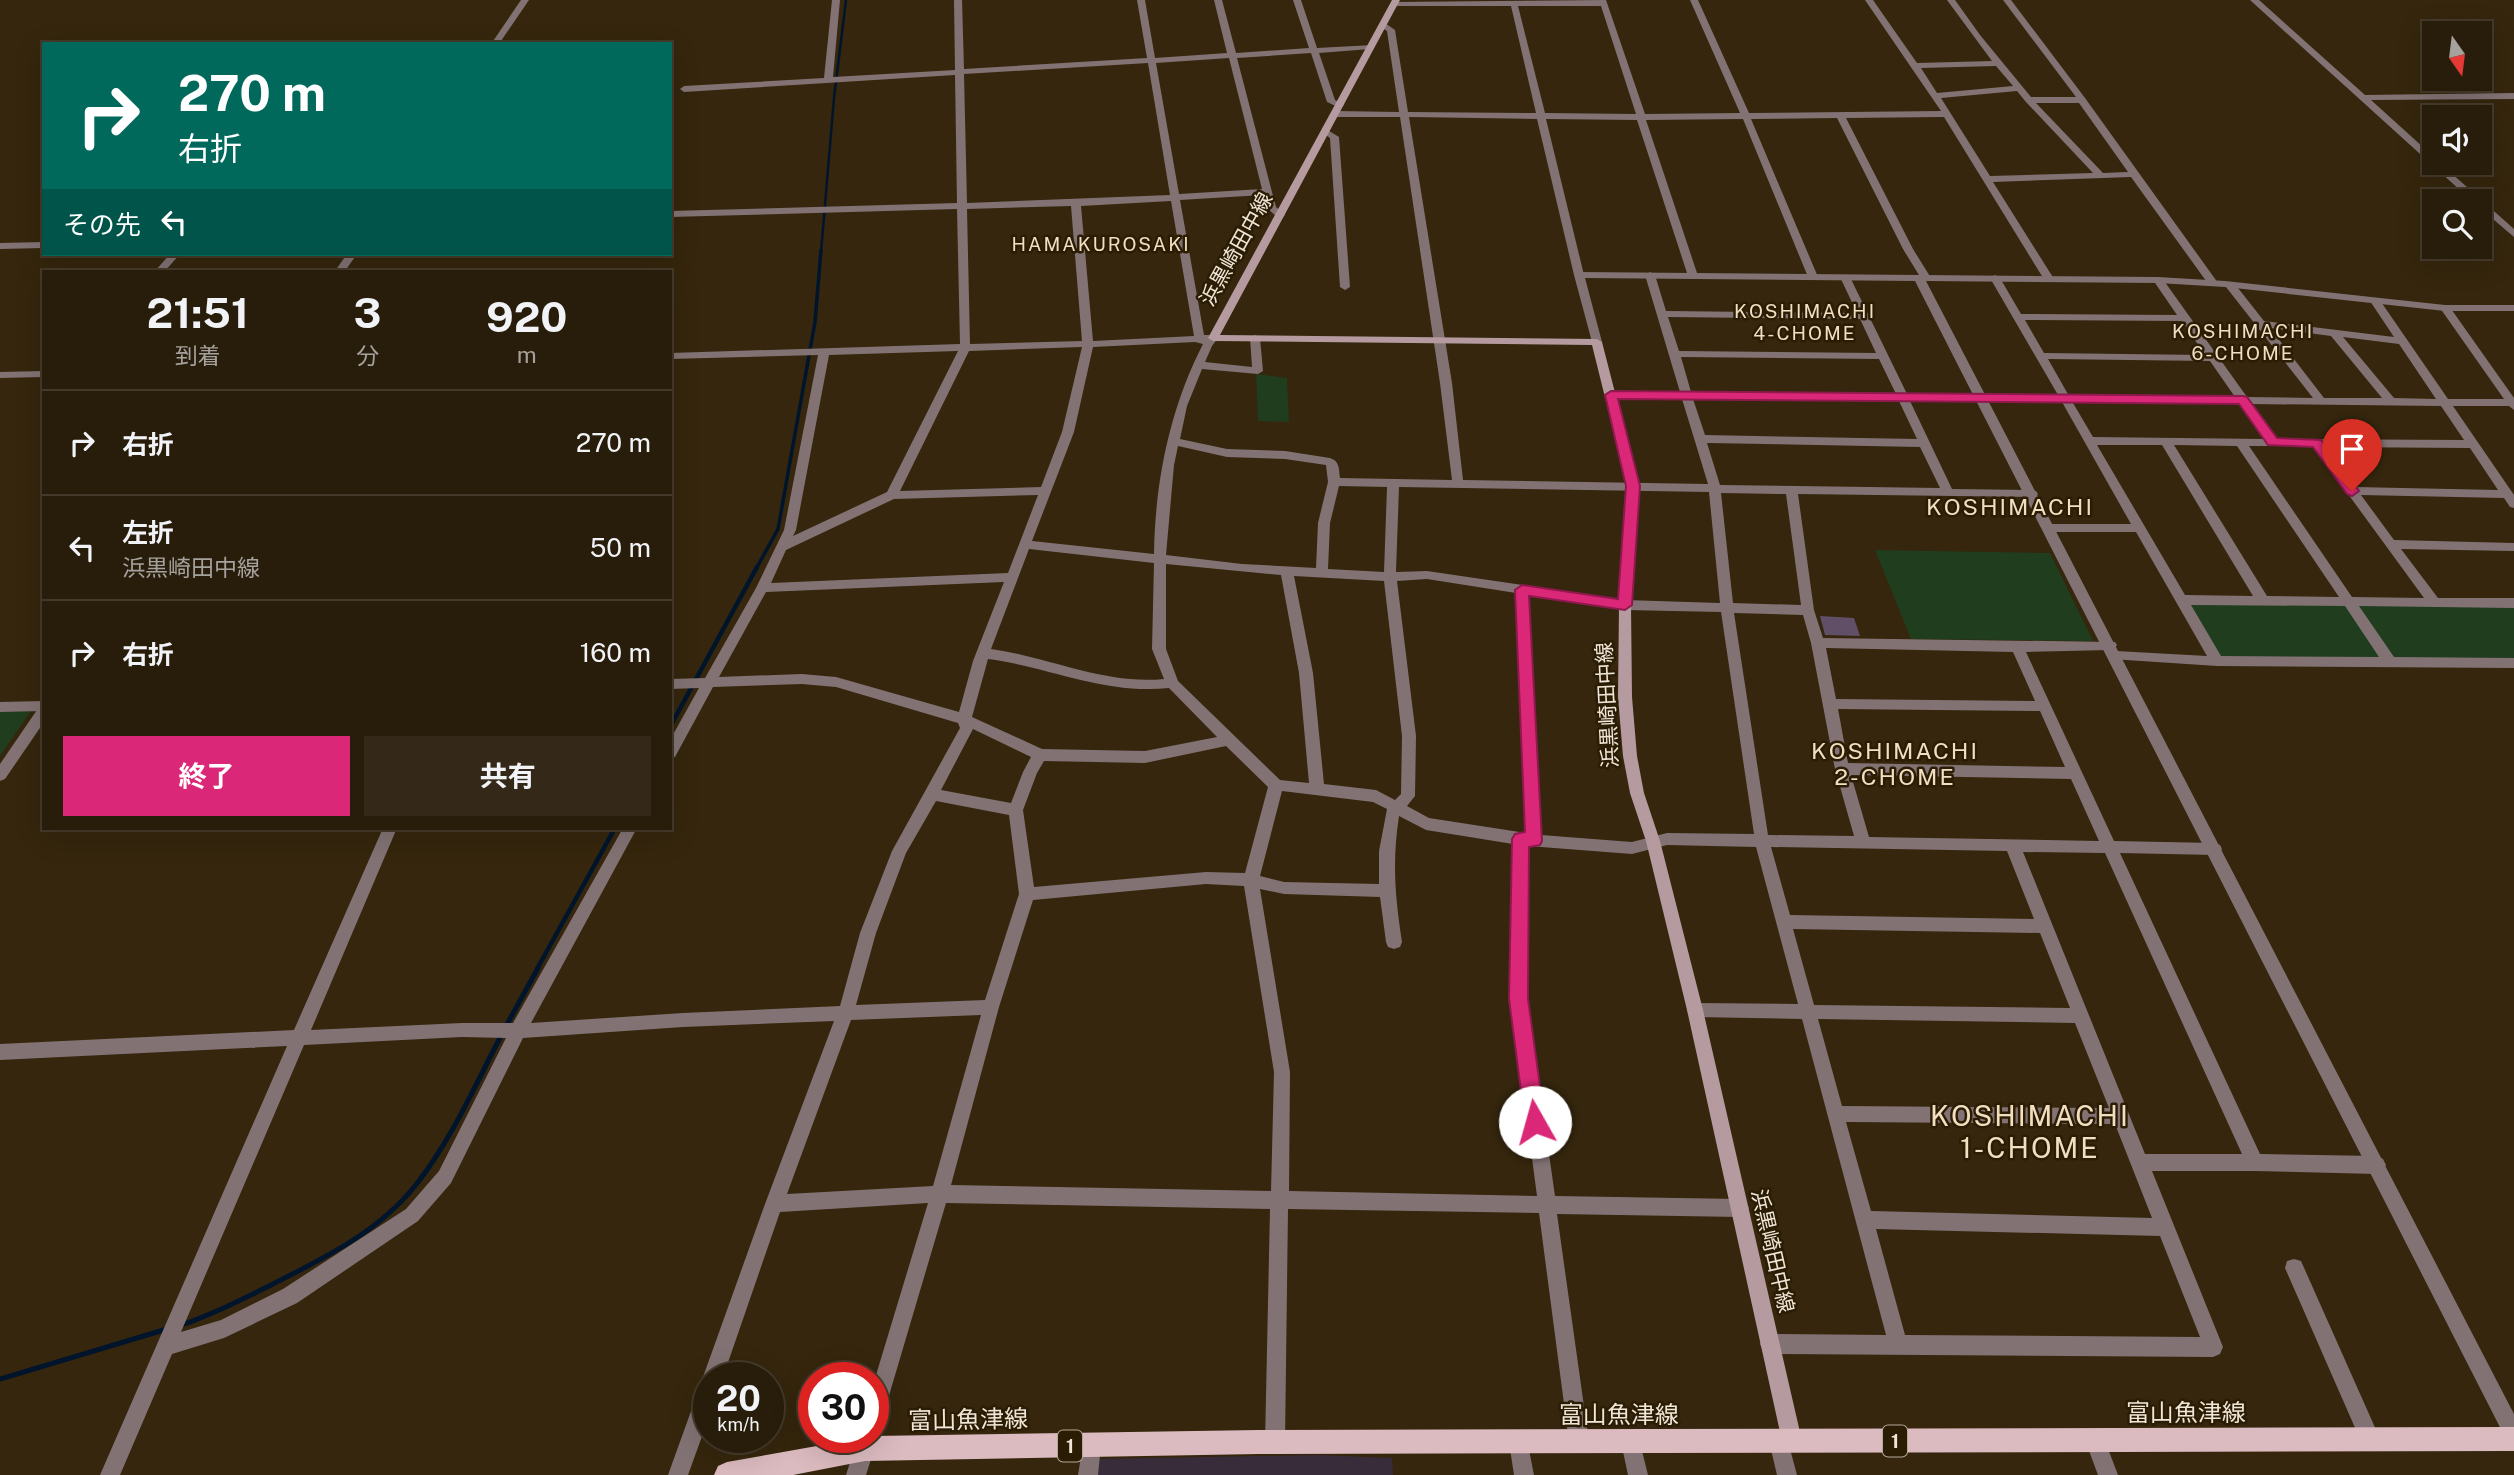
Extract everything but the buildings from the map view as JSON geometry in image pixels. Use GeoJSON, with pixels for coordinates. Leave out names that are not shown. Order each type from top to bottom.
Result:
{"type":"FeatureCollection","features":[{"type":"Feature","properties":{"kind":"main road","name":"浜黒崎田中線"},"geometry":{"type":"LineString","coordinates":[[1395,2],[1213,338],[1597,342],[1633,486],[1625,605],[1625,696],[1629,756],[1695,1010],[1770,1344],[1786,1441]]}},
{"type":"Feature","properties":{"kind":"main road","name":"富山魚津線"},"geometry":{"type":"LineString","coordinates":[[889,1443],[1091,1445],[2514,1436]]}},
{"type":"Feature","properties":{"kind":"main road","name":"富山魚津線"},"geometry":{"type":"LineString","coordinates":[[727,1475],[823,1453]]}},
{"type":"Feature","properties":{"kind":"street"},"geometry":{"type":"LineString","coordinates":[[496,42],[525,0]]}},
{"type":"Feature","properties":{"kind":"street"},"geometry":{"type":"LineString","coordinates":[[828,80],[836,0]]}},
{"type":"Feature","properties":{"kind":"street"},"geometry":{"type":"LineString","coordinates":[[892,495],[965,348],[958,0]]}},
{"type":"Feature","properties":{"kind":"street"},"geometry":{"type":"LineString","coordinates":[[1141,0],[1200,341]]}},
{"type":"Feature","properties":{"kind":"street"},"geometry":{"type":"LineString","coordinates":[[1218,0],[1267,192],[1272,208],[1280,215]]}},
{"type":"Feature","properties":{"kind":"street"},"geometry":{"type":"LineString","coordinates":[[1297,0],[1331,103],[1338,110],[1405,115],[1640,117],[1947,114]]}},
{"type":"Feature","properties":{"kind":"street"},"geometry":{"type":"LineString","coordinates":[[1694,0],[1813,277]]}},
{"type":"Feature","properties":{"kind":"street"},"geometry":{"type":"LineString","coordinates":[[1869,0],[1947,114],[2049,279]]}},
{"type":"Feature","properties":{"kind":"street"},"geometry":{"type":"LineString","coordinates":[[1951,0],[2018,88],[2101,176]]}},
{"type":"Feature","properties":{"kind":"street"},"geometry":{"type":"LineString","coordinates":[[2007,0],[2213,283]]}},
{"type":"Feature","properties":{"kind":"street"},"geometry":{"type":"LineString","coordinates":[[2254,0],[2422,152]]}},
{"type":"Feature","properties":{"kind":"street"},"geometry":{"type":"LineString","coordinates":[[1395,2],[1603,2],[1693,276]]}},
{"type":"Feature","properties":{"kind":"street"},"geometry":{"type":"LineString","coordinates":[[1513,2],[1597,342]]}},
{"type":"Feature","properties":{"kind":"street"},"geometry":{"type":"LineString","coordinates":[[1382,25],[1391,30],[1439,340],[1458,484]]}},
{"type":"Feature","properties":{"kind":"street"},"geometry":{"type":"LineString","coordinates":[[684,89],[1370,47]]}},
{"type":"Feature","properties":{"kind":"street"},"geometry":{"type":"LineString","coordinates":[[1915,66],[1999,62]]}},
{"type":"Feature","properties":{"kind":"street"},"geometry":{"type":"LineString","coordinates":[[1935,96],[2018,88]]}},
{"type":"Feature","properties":{"kind":"street"},"geometry":{"type":"LineString","coordinates":[[2362,98],[2514,96]]}},
{"type":"Feature","properties":{"kind":"street"},"geometry":{"type":"LineString","coordinates":[[2029,100],[2082,100]]}},
{"type":"Feature","properties":{"kind":"street"},"geometry":{"type":"LineString","coordinates":[[1841,116],[1981,398],[2215,849],[2514,1436]]}},
{"type":"Feature","properties":{"kind":"street"},"geometry":{"type":"LineString","coordinates":[[1326,132],[1334,137],[1345,287]]}},
{"type":"Feature","properties":{"kind":"street"},"geometry":{"type":"LineString","coordinates":[[1987,179],[2134,174]]}},
{"type":"Feature","properties":{"kind":"street"},"geometry":{"type":"LineString","coordinates":[[2448,175],[2464,189]]}},
{"type":"Feature","properties":{"kind":"street"},"geometry":{"type":"LineString","coordinates":[[672,214],[1076,203],[1267,192]]}},
{"type":"Feature","properties":{"kind":"street"},"geometry":{"type":"LineString","coordinates":[[718,1362],[846,1012],[869,933],[899,851],[967,728],[964,719],[983,653],[1068,432],[1088,344],[1076,203]]}},
{"type":"Feature","properties":{"kind":"street"},"geometry":{"type":"LineString","coordinates":[[2492,214],[2514,234]]}},
{"type":"Feature","properties":{"kind":"street"},"geometry":{"type":"LineString","coordinates":[[0,246],[42,245]]}},
{"type":"Feature","properties":{"kind":"street"},"geometry":{"type":"LineString","coordinates":[[161,270],[173,256]]}},
{"type":"Feature","properties":{"kind":"street"},"geometry":{"type":"LineString","coordinates":[[1579,275],[2158,280],[2213,283],[2445,308],[2514,308]]}},
{"type":"Feature","properties":{"kind":"street"},"geometry":{"type":"LineString","coordinates":[[1650,275],[1715,488],[1727,607],[1762,841],[1898,1345]]}},
{"type":"Feature","properties":{"kind":"street"},"geometry":{"type":"LineString","coordinates":[[1845,277],[1948,492]]}},
{"type":"Feature","properties":{"kind":"street"},"geometry":{"type":"LineString","coordinates":[[1995,278],[2217,661]]}},
{"type":"Feature","properties":{"kind":"street"},"geometry":{"type":"LineString","coordinates":[[2158,280],[2273,442]]}},
{"type":"Feature","properties":{"kind":"street"},"geometry":{"type":"LineString","coordinates":[[2230,285],[2321,401]]}},
{"type":"Feature","properties":{"kind":"street"},"geometry":{"type":"LineString","coordinates":[[2375,301],[2511,499]]}},
{"type":"Feature","properties":{"kind":"street"},"geometry":{"type":"LineString","coordinates":[[2445,308],[2513,404]]}},
{"type":"Feature","properties":{"kind":"street"},"geometry":{"type":"LineString","coordinates":[[1662,314],[1864,316]]}},
{"type":"Feature","properties":{"kind":"street"},"geometry":{"type":"LineString","coordinates":[[2018,317],[2185,318]]}},
{"type":"Feature","properties":{"kind":"street"},"geometry":{"type":"LineString","coordinates":[[2261,324],[2402,341]]}},
{"type":"Feature","properties":{"kind":"street"},"geometry":{"type":"LineString","coordinates":[[2334,333],[2390,401]]}},
{"type":"Feature","properties":{"kind":"street"},"geometry":{"type":"LineString","coordinates":[[672,356],[1200,341],[1213,338]]}},
{"type":"Feature","properties":{"kind":"street"},"geometry":{"type":"LineString","coordinates":[[1213,338],[1181,406],[1173,441],[1162,510],[1159,649],[1172,683],[1227,740],[1276,785],[1376,796],[1426,824],[1527,840],[1632,848],[1667,839],[2215,849]]}},
{"type":"Feature","properties":{"kind":"street"},"geometry":{"type":"LineString","coordinates":[[1198,365],[1258,372],[1255,338]]}},
{"type":"Feature","properties":{"kind":"street"},"geometry":{"type":"LineString","coordinates":[[672,749],[762,588],[790,530],[824,352]]}},
{"type":"Feature","properties":{"kind":"street"},"geometry":{"type":"LineString","coordinates":[[1674,354],[1883,356]]}},
{"type":"Feature","properties":{"kind":"street"},"geometry":{"type":"LineString","coordinates":[[2040,356],[2213,358]]}},
{"type":"Feature","properties":{"kind":"street"},"geometry":{"type":"LineString","coordinates":[[0,375],[42,374]]}},
{"type":"Feature","properties":{"kind":"street"},"geometry":{"type":"LineString","coordinates":[[1611,395],[2513,404]]}},
{"type":"Feature","properties":{"kind":"street"},"geometry":{"type":"LineString","coordinates":[[1700,439],[1925,443]]}},
{"type":"Feature","properties":{"kind":"street"},"geometry":{"type":"LineString","coordinates":[[1173,441],[1227,453],[1285,455],[1330,462],[1333,466],[1334,482],[1324,523],[1322,573]]}},
{"type":"Feature","properties":{"kind":"street"},"geometry":{"type":"LineString","coordinates":[[2090,441],[2473,444]]}},
{"type":"Feature","properties":{"kind":"street"},"geometry":{"type":"LineString","coordinates":[[2166,442],[2263,601]]}},
{"type":"Feature","properties":{"kind":"street"},"geometry":{"type":"LineString","coordinates":[[2240,442],[2389,661]]}},
{"type":"Feature","properties":{"kind":"street"},"geometry":{"type":"LineString","coordinates":[[2316,443],[2434,602]]}},
{"type":"Feature","properties":{"kind":"street"},"geometry":{"type":"LineString","coordinates":[[1334,482],[2032,494]]}},
{"type":"Feature","properties":{"kind":"street"},"geometry":{"type":"LineString","coordinates":[[1392,484],[1390,577],[1409,736],[1408,796],[1392,813],[1386,851],[1387,891],[1394,942]]}},
{"type":"Feature","properties":{"kind":"street"},"geometry":{"type":"LineString","coordinates":[[1791,489],[1808,610],[1818,643],[1842,769],[1863,842]]}},
{"type":"Feature","properties":{"kind":"street"},"geometry":{"type":"LineString","coordinates":[[781,547],[892,495],[1045,491]]}},
{"type":"Feature","properties":{"kind":"street"},"geometry":{"type":"LineString","coordinates":[[2352,491],[2511,499]]}},
{"type":"Feature","properties":{"kind":"street"},"geometry":{"type":"LineString","coordinates":[[2049,528],[2140,528]]}},
{"type":"Feature","properties":{"kind":"street"},"geometry":{"type":"LineString","coordinates":[[1024,544],[1287,571],[1390,577],[1427,575],[1625,605],[1808,610]]}},
{"type":"Feature","properties":{"kind":"street"},"geometry":{"type":"LineString","coordinates":[[2391,544],[2514,547]]}},
{"type":"Feature","properties":{"kind":"street"},"geometry":{"type":"LineString","coordinates":[[1287,571],[1307,684],[1317,788]]}},
{"type":"Feature","properties":{"kind":"street"},"geometry":{"type":"LineString","coordinates":[[762,588],[1012,577]]}},
{"type":"Feature","properties":{"kind":"street"},"geometry":{"type":"LineString","coordinates":[[1522,590],[1527,840],[1519,999],[1579,1442]]}},
{"type":"Feature","properties":{"kind":"street"},"geometry":{"type":"LineString","coordinates":[[2182,600],[2514,603]]}},
{"type":"Feature","properties":{"kind":"street"},"geometry":{"type":"LineString","coordinates":[[1818,643],[2113,651],[2217,661],[2514,663]]}},
{"type":"Feature","properties":{"kind":"street"},"geometry":{"type":"LineString","coordinates":[[2017,647],[2255,1162]]}},
{"type":"Feature","properties":{"kind":"street"},"geometry":{"type":"LineString","coordinates":[[983,653],[1010,655],[1113,684],[1151,688],[1172,683]]}},
{"type":"Feature","properties":{"kind":"street"},"geometry":{"type":"LineString","coordinates":[[672,684],[802,679],[836,682],[964,719],[1040,755],[1145,757],[1227,740]]}},
{"type":"Feature","properties":{"kind":"street"},"geometry":{"type":"LineString","coordinates":[[1830,704],[2044,706]]}},
{"type":"Feature","properties":{"kind":"street"},"geometry":{"type":"LineString","coordinates":[[0,707],[42,708]]}},
{"type":"Feature","properties":{"kind":"street"},"geometry":{"type":"LineString","coordinates":[[0,775],[42,711]]}},
{"type":"Feature","properties":{"kind":"street"},"geometry":{"type":"LineString","coordinates":[[889,1365],[940,1194],[990,1007],[1027,894],[1016,810],[1030,772],[1040,755]]}},
{"type":"Feature","properties":{"kind":"street"},"geometry":{"type":"LineString","coordinates":[[1842,769],[2075,773]]}},
{"type":"Feature","properties":{"kind":"street"},"geometry":{"type":"LineString","coordinates":[[1275,1443],[1282,1072],[1251,880],[1276,785]]}},
{"type":"Feature","properties":{"kind":"street"},"geometry":{"type":"LineString","coordinates":[[932,794],[1016,810]]}},
{"type":"Feature","properties":{"kind":"street"},"geometry":{"type":"LineString","coordinates":[[110,1475],[389,830]]}},
{"type":"Feature","properties":{"kind":"street"},"geometry":{"type":"LineString","coordinates":[[164,1347],[224,1329],[290,1296],[412,1215],[445,1177],[518,1031],[629,830]]}},
{"type":"Feature","properties":{"kind":"street"},"geometry":{"type":"LineString","coordinates":[[1770,1344],[2213,1347],[2012,844]]}},
{"type":"Feature","properties":{"kind":"street"},"geometry":{"type":"LineString","coordinates":[[1027,894],[1206,878],[1251,880],[1284,888],[1387,891]]}},
{"type":"Feature","properties":{"kind":"street"},"geometry":{"type":"LineString","coordinates":[[1784,922],[2045,926]]}},
{"type":"Feature","properties":{"kind":"street"},"geometry":{"type":"LineString","coordinates":[[0,1052],[462,1030],[518,1031],[846,1012],[990,1007]]}},
{"type":"Feature","properties":{"kind":"street"},"geometry":{"type":"LineString","coordinates":[[1695,1010],[2081,1016]]}},
{"type":"Feature","properties":{"kind":"street"},"geometry":{"type":"LineString","coordinates":[[1836,1114],[2121,1116]]}},
{"type":"Feature","properties":{"kind":"street"},"geometry":{"type":"LineString","coordinates":[[2139,1163],[2377,1165]]}},
{"type":"Feature","properties":{"kind":"street"},"geometry":{"type":"LineString","coordinates":[[774,1204],[940,1194],[1740,1208]]}},
{"type":"Feature","properties":{"kind":"street"},"geometry":{"type":"LineString","coordinates":[[1864,1220],[2165,1227]]}},
{"type":"Feature","properties":{"kind":"street"},"geometry":{"type":"LineString","coordinates":[[2294,1268],[2370,1439]]}},
{"type":"Feature","properties":{"kind":"street"},"geometry":{"type":"LineString","coordinates":[[678,1475],[693,1433]]}},
{"type":"Feature","properties":{"kind":"street"},"geometry":{"type":"LineString","coordinates":[[2095,1440],[2108,1475]]}},
{"type":"Feature","properties":{"kind":"street"},"geometry":{"type":"LineString","coordinates":[[1786,1441],[1787,1475]]}},
{"type":"Feature","properties":{"kind":"street"},"geometry":{"type":"LineString","coordinates":[[1520,1442],[1524,1475]]}},
{"type":"Feature","properties":{"kind":"street"},"geometry":{"type":"LineString","coordinates":[[1631,1442],[1637,1475]]}},
{"type":"Feature","properties":{"kind":"street"},"geometry":{"type":"LineString","coordinates":[[1088,1475],[1091,1445]]}},
{"type":"Feature","properties":{"kind":"street"},"geometry":{"type":"LineString","coordinates":[[856,1475],[863,1453]]}},
{"type":"Feature","properties":{"kind":"shaded area"},"geometry":{"type":"Polygon","coordinates":[[[1318,1455],[1392,1458],[1393,1475],[1097,1475],[1099,1459],[1318,1455]]]}},
{"type":"Feature","properties":{"kind":"green space"},"geometry":{"type":"Polygon","coordinates":[[[1256,374],[1287,378],[1289,422],[1258,421],[1256,374]]]}},
{"type":"Feature","properties":{"kind":"green space"},"geometry":{"type":"Polygon","coordinates":[[[1875,550],[2050,553],[2093,641],[1911,639],[1875,550]]]}},
{"type":"Feature","properties":{"kind":"green space"},"geometry":{"type":"Polygon","coordinates":[[[2185,603],[2514,607],[2514,667],[2221,664],[2185,603]]]}},
{"type":"Feature","properties":{"kind":"green space"},"geometry":{"type":"Polygon","coordinates":[[[31,711],[0,756],[0,712],[31,711]]]}},
{"type":"Feature","properties":{"kind":"waterway"},"geometry":{"type":"LineString","coordinates":[[821,252],[834,98],[846,0]]}},
{"type":"Feature","properties":{"kind":"waterway"},"geometry":{"type":"LineString","coordinates":[[756,569],[778,529],[815,322],[821,250]]}},
{"type":"Feature","properties":{"kind":"waterway"},"geometry":{"type":"LineString","coordinates":[[672,723],[757,567]]}},
{"type":"Feature","properties":{"kind":"waterway"},"geometry":{"type":"LineString","coordinates":[[537,969],[614,830]]}},
{"type":"Feature","properties":{"kind":"waterway"},"geometry":{"type":"LineString","coordinates":[[506,1026],[538,968]]}},
{"type":"Feature","properties":{"kind":"waterway"},"geometry":{"type":"LineString","coordinates":[[179,1326],[226,1307],[311,1265],[384,1218],[428,1169],[462,1112],[502,1034]]}},
{"type":"Feature","properties":{"kind":"waterway"},"geometry":{"type":"LineString","coordinates":[[0,1379],[167,1329]]}},
{"type":"Feature","properties":{"kind":"district","name":"HAMAKUROSAKI"},"geometry":{"type":"Point","coordinates":[1101,244]}},
{"type":"Feature","properties":{"kind":"district","name":"KOSHIMACHI 4-CHOME"},"geometry":{"type":"Point","coordinates":[1805,322]}},
{"type":"Feature","properties":{"kind":"district","name":"KOSHIMACHI 6-CHOME"},"geometry":{"type":"Point","coordinates":[2243,342]}},
{"type":"Feature","properties":{"kind":"district","name":"KOSHIMACHI"},"geometry":{"type":"Point","coordinates":[2010,506]}},
{"type":"Feature","properties":{"kind":"district","name":"KOSHIMACHI 2-CHOME"},"geometry":{"type":"Point","coordinates":[1895,763]}},
{"type":"Feature","properties":{"kind":"district","name":"KOSHIMACHI 1-CHOME"},"geometry":{"type":"Point","coordinates":[2030,1131]}},
{"type":"Feature","properties":{"kind":"route"},"geometry":{"type":"LineString","coordinates":[[1535,1122],[1519,999],[1521,839],[1534,841],[1522,590],[1625,605],[1633,486],[1611,395],[2243,400],[2273,442],[2316,443],[2352,491]]}}]}
